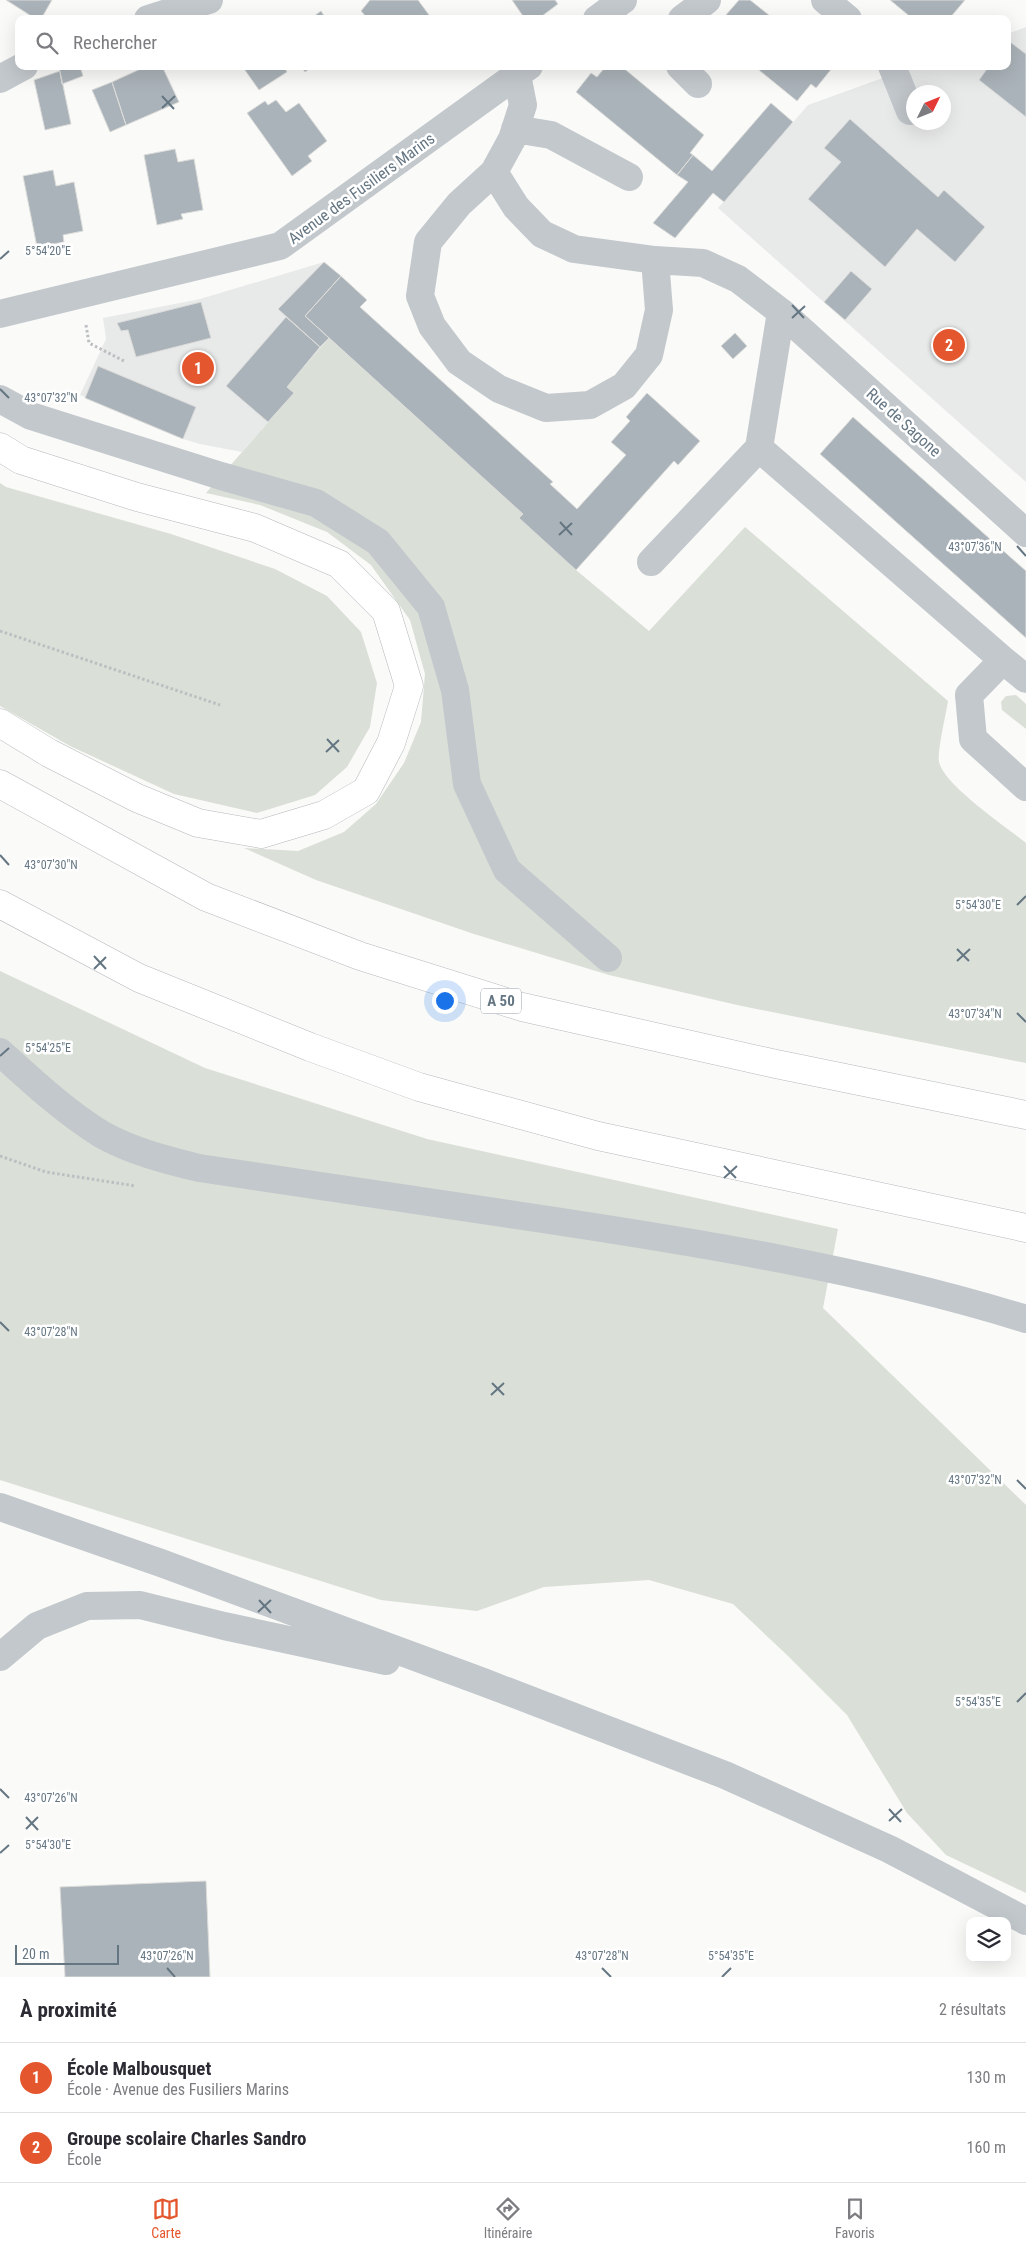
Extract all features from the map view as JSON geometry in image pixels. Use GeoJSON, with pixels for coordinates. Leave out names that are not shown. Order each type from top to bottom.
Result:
{"type":"FeatureCollection","features":[{"type":"Feature","properties":{"kind":"highway"},"geometry":{"type":"LineString","coordinates":[[0,447],[21,460],[128,494],[256,528],[338,564],[386,611],[409,686],[391,742],[366,791],[324,815],[261,834],[198,823],[137,798],[49,753],[0,723]]}},
{"type":"Feature","properties":{"kind":"highway","name":"A 50"},"geometry":{"type":"LineString","coordinates":[[0,784],[206,897],[360,956],[522,1007],[776,1064],[1026,1115]]}},
{"type":"Feature","properties":{"kind":"highway"},"geometry":{"type":"LineString","coordinates":[[0,904],[139,978],[310,1047],[419,1087],[598,1136],[1026,1228]]}},
{"type":"Feature","properties":{"kind":"street"},"geometry":{"type":"LineString","coordinates":[[153,15],[167,5],[209,0]]}},
{"type":"Feature","properties":{"kind":"street"},"geometry":{"type":"LineString","coordinates":[[602,15],[623,0]]}},
{"type":"Feature","properties":{"kind":"street"},"geometry":{"type":"LineString","coordinates":[[687,15],[707,0]]}},
{"type":"Feature","properties":{"kind":"street"},"geometry":{"type":"LineString","coordinates":[[825,0],[843,15]]}},
{"type":"Feature","properties":{"kind":"street"},"geometry":{"type":"LineString","coordinates":[[0,79],[17,70]]}},
{"type":"Feature","properties":{"kind":"street"},"geometry":{"type":"LineString","coordinates":[[523,70],[523,105],[516,129],[494,172],[460,204],[428,242],[420,296],[432,326],[459,362],[499,389],[546,408],[590,405],[624,386],[648,355],[659,310],[655,260]]}},
{"type":"Feature","properties":{"kind":"street","name":"Avenue des Fusiliers Marins"},"geometry":{"type":"LineString","coordinates":[[0,314],[280,246],[523,70]]}},
{"type":"Feature","properties":{"kind":"street"},"geometry":{"type":"LineString","coordinates":[[894,70],[906,101]]}},
{"type":"Feature","properties":{"kind":"street"},"geometry":{"type":"LineString","coordinates":[[516,129],[551,135],[629,177]]}},
{"type":"Feature","properties":{"kind":"street","name":"Rue de Sagone"},"geometry":{"type":"LineString","coordinates":[[494,172],[516,208],[542,234],[574,249],[655,260],[703,263],[738,279],[781,312],[1026,533]]}},
{"type":"Feature","properties":{"kind":"street"},"geometry":{"type":"LineString","coordinates":[[651,562],[759,448],[781,312]]}},
{"type":"Feature","properties":{"kind":"street"},"geometry":{"type":"LineString","coordinates":[[0,398],[31,416],[221,476],[316,503],[378,542],[431,606],[455,690],[467,784],[507,870],[608,958]]}},
{"type":"Feature","properties":{"kind":"street"},"geometry":{"type":"LineString","coordinates":[[759,448],[1026,679]]}},
{"type":"Feature","properties":{"kind":"street"},"geometry":{"type":"LineString","coordinates":[[1003,660],[970,695],[973,739],[1026,787]]}},
{"type":"Feature","properties":{"kind":"street"},"geometry":{"type":"LineString","coordinates":[[0,1052],[57,1103],[102,1134],[162,1158],[199,1168],[608,1228],[774,1256],[974,1303],[1026,1319]]}},
{"type":"Feature","properties":{"kind":"street"},"geometry":{"type":"LineString","coordinates":[[0,1507],[162,1563],[483,1682],[726,1775],[889,1849],[1026,1921]]}},
{"type":"Feature","properties":{"kind":"street"},"geometry":{"type":"LineString","coordinates":[[0,1657],[37,1626],[87,1606],[140,1605],[224,1626],[483,1682]]}},
{"type":"Feature","properties":{"kind":"path"},"geometry":{"type":"LineString","coordinates":[[82,294],[89,343],[124,361]]}},
{"type":"Feature","properties":{"kind":"path"},"geometry":{"type":"LineString","coordinates":[[0,631],[220,705]]}},
{"type":"Feature","properties":{"kind":"shaded area"},"geometry":{"type":"Polygon","coordinates":[[[1026,27],[1026,482],[718,208],[808,105],[905,70],[1011,70],[1011,33],[1026,27]]]}},
{"type":"Feature","properties":{"kind":"shaded area"},"geometry":{"type":"Polygon","coordinates":[[[324,262],[341,276],[305,316],[329,338],[287,387],[294,393],[242,452],[183,439],[80,395],[106,339],[103,318],[200,299],[324,262]]]}},
{"type":"Feature","properties":{"kind":"shaded area"},"geometry":{"type":"Polygon","coordinates":[[[329,338],[523,514],[520,518],[576,570],[649,631],[745,527],[948,701],[940,742],[939,762],[943,771],[963,794],[1026,843],[1026,1063],[737,1005],[609,975],[474,934],[316,880],[244,848],[298,851],[344,832],[376,804],[404,763],[421,722],[425,674],[410,620],[371,565],[327,532],[260,505],[206,493],[294,393],[287,387],[329,338]]]}},
{"type":"Feature","properties":{"kind":"shaded area"},"geometry":{"type":"Polygon","coordinates":[[[0,483],[6,487],[171,534],[275,569],[327,596],[361,632],[377,683],[370,727],[347,767],[315,795],[257,813],[174,794],[70,746],[0,706],[0,483]]]}},
{"type":"Feature","properties":{"kind":"shaded area"},"geometry":{"type":"Polygon","coordinates":[[[1016,695],[1026,704],[1026,729],[1002,710],[1001,702],[1006,696],[1016,695]]]}},
{"type":"Feature","properties":{"kind":"shaded area"},"geometry":{"type":"Polygon","coordinates":[[[0,971],[205,1068],[427,1139],[838,1229],[823,1308],[1026,1505],[1026,1893],[946,1855],[907,1813],[847,1715],[733,1604],[649,1580],[544,1587],[477,1611],[381,1600],[0,1480],[0,971]]]}},
{"type":"Feature","properties":{"kind":"building"},"geometry":{"type":"Polygon","coordinates":[[[6,0],[52,0],[43,15],[30,15],[6,0]]]}},
{"type":"Feature","properties":{"kind":"building"},"geometry":{"type":"Polygon","coordinates":[[[370,0],[418,0],[429,15],[364,15],[361,11],[370,0]]]}},
{"type":"Feature","properties":{"kind":"building"},"geometry":{"type":"Polygon","coordinates":[[[512,0],[555,0],[558,4],[543,15],[522,15],[512,0]]]}},
{"type":"Feature","properties":{"kind":"building"},"geometry":{"type":"Polygon","coordinates":[[[739,0],[750,0],[769,15],[726,15],[739,0]]]}},
{"type":"Feature","properties":{"kind":"building"},"geometry":{"type":"Polygon","coordinates":[[[890,0],[965,0],[952,15],[908,15],[890,0]]]}},
{"type":"Feature","properties":{"kind":"building"},"geometry":{"type":"Polygon","coordinates":[[[321,11],[324,15],[316,15],[321,11]]]}},
{"type":"Feature","properties":{"kind":"building"},"geometry":{"type":"Polygon","coordinates":[[[1011,43],[1026,54],[1026,117],[979,80],[986,70],[1011,70],[1011,43]]]}},
{"type":"Feature","properties":{"kind":"building"},"geometry":{"type":"Polygon","coordinates":[[[60,70],[81,70],[83,76],[62,84],[60,70]]]}},
{"type":"Feature","properties":{"kind":"building"},"geometry":{"type":"Polygon","coordinates":[[[138,70],[164,70],[179,102],[126,125],[112,82],[138,70]]]}},
{"type":"Feature","properties":{"kind":"building"},"geometry":{"type":"Polygon","coordinates":[[[245,70],[286,70],[287,72],[259,90],[245,70]]]}},
{"type":"Feature","properties":{"kind":"building"},"geometry":{"type":"Polygon","coordinates":[[[603,70],[626,70],[704,135],[690,153],[693,155],[677,175],[576,92],[591,73],[597,77],[603,70]]]}},
{"type":"Feature","properties":{"kind":"building"},"geometry":{"type":"Polygon","coordinates":[[[759,70],[831,70],[816,88],[811,84],[797,101],[759,70]]]}},
{"type":"Feature","properties":{"kind":"building"},"geometry":{"type":"Polygon","coordinates":[[[60,71],[71,124],[45,130],[34,80],[60,71]]]}},
{"type":"Feature","properties":{"kind":"building"},"geometry":{"type":"Polygon","coordinates":[[[112,82],[126,125],[110,132],[92,90],[112,82]]]}},
{"type":"Feature","properties":{"kind":"building"},"geometry":{"type":"Polygon","coordinates":[[[276,100],[286,112],[299,103],[327,141],[308,156],[312,161],[292,176],[247,113],[265,101],[268,105],[276,100]]]}},
{"type":"Feature","properties":{"kind":"building"},"geometry":{"type":"Polygon","coordinates":[[[771,103],[793,122],[724,202],[713,193],[675,238],[653,223],[688,182],[677,175],[693,155],[712,171],[771,103]]]}},
{"type":"Feature","properties":{"kind":"building"},"geometry":{"type":"Polygon","coordinates":[[[850,119],[938,197],[944,190],[985,227],[955,262],[917,229],[885,267],[808,199],[841,162],[824,148],[850,119]]]}},
{"type":"Feature","properties":{"kind":"building"},"geometry":{"type":"Polygon","coordinates":[[[175,149],[178,162],[194,159],[203,210],[181,214],[183,219],[157,225],[144,155],[175,149]]]}},
{"type":"Feature","properties":{"kind":"building"},"geometry":{"type":"Polygon","coordinates":[[[53,170],[56,186],[74,182],[83,231],[63,235],[64,242],[37,247],[23,176],[53,170]]]}},
{"type":"Feature","properties":{"kind":"building"},"geometry":{"type":"Polygon","coordinates":[[[324,262],[341,276],[305,316],[329,338],[320,347],[278,309],[324,262]]]}},
{"type":"Feature","properties":{"kind":"building"},"geometry":{"type":"Polygon","coordinates":[[[851,271],[872,289],[845,320],[824,302],[851,271]]]}},
{"type":"Feature","properties":{"kind":"building"},"geometry":{"type":"Polygon","coordinates":[[[341,276],[367,300],[360,307],[553,482],[550,484],[577,509],[626,455],[611,442],[630,421],[626,417],[647,393],[700,441],[678,465],[674,461],[576,570],[519,518],[523,514],[305,316],[341,276]]]}},
{"type":"Feature","properties":{"kind":"building"},"geometry":{"type":"Polygon","coordinates":[[[201,302],[211,338],[136,357],[128,330],[121,331],[117,323],[201,302]]]}},
{"type":"Feature","properties":{"kind":"building"},"geometry":{"type":"Polygon","coordinates":[[[286,317],[320,347],[287,387],[294,393],[268,422],[226,386],[286,317]]]}},
{"type":"Feature","properties":{"kind":"building"},"geometry":{"type":"Polygon","coordinates":[[[735,333],[747,346],[733,359],[721,346],[735,333]]]}},
{"type":"Feature","properties":{"kind":"building"},"geometry":{"type":"Polygon","coordinates":[[[98,366],[196,407],[183,439],[85,398],[98,366]]]}},
{"type":"Feature","properties":{"kind":"building"},"geometry":{"type":"Polygon","coordinates":[[[853,417],[1026,571],[1026,638],[820,454],[853,417]]]}},
{"type":"Feature","properties":{"kind":"building"},"geometry":{"type":"Polygon","coordinates":[[[206,1881],[210,1977],[65,1977],[60,1887],[206,1881]]]}},
{"type":"Feature","properties":{"kind":"place","name":"Groupe scolaire Charles Sandro"},"geometry":{"type":"Point","coordinates":[949,345]}},
{"type":"Feature","properties":{"kind":"place","name":"École Malbousquet"},"geometry":{"type":"Point","coordinates":[198,368]}}]}
